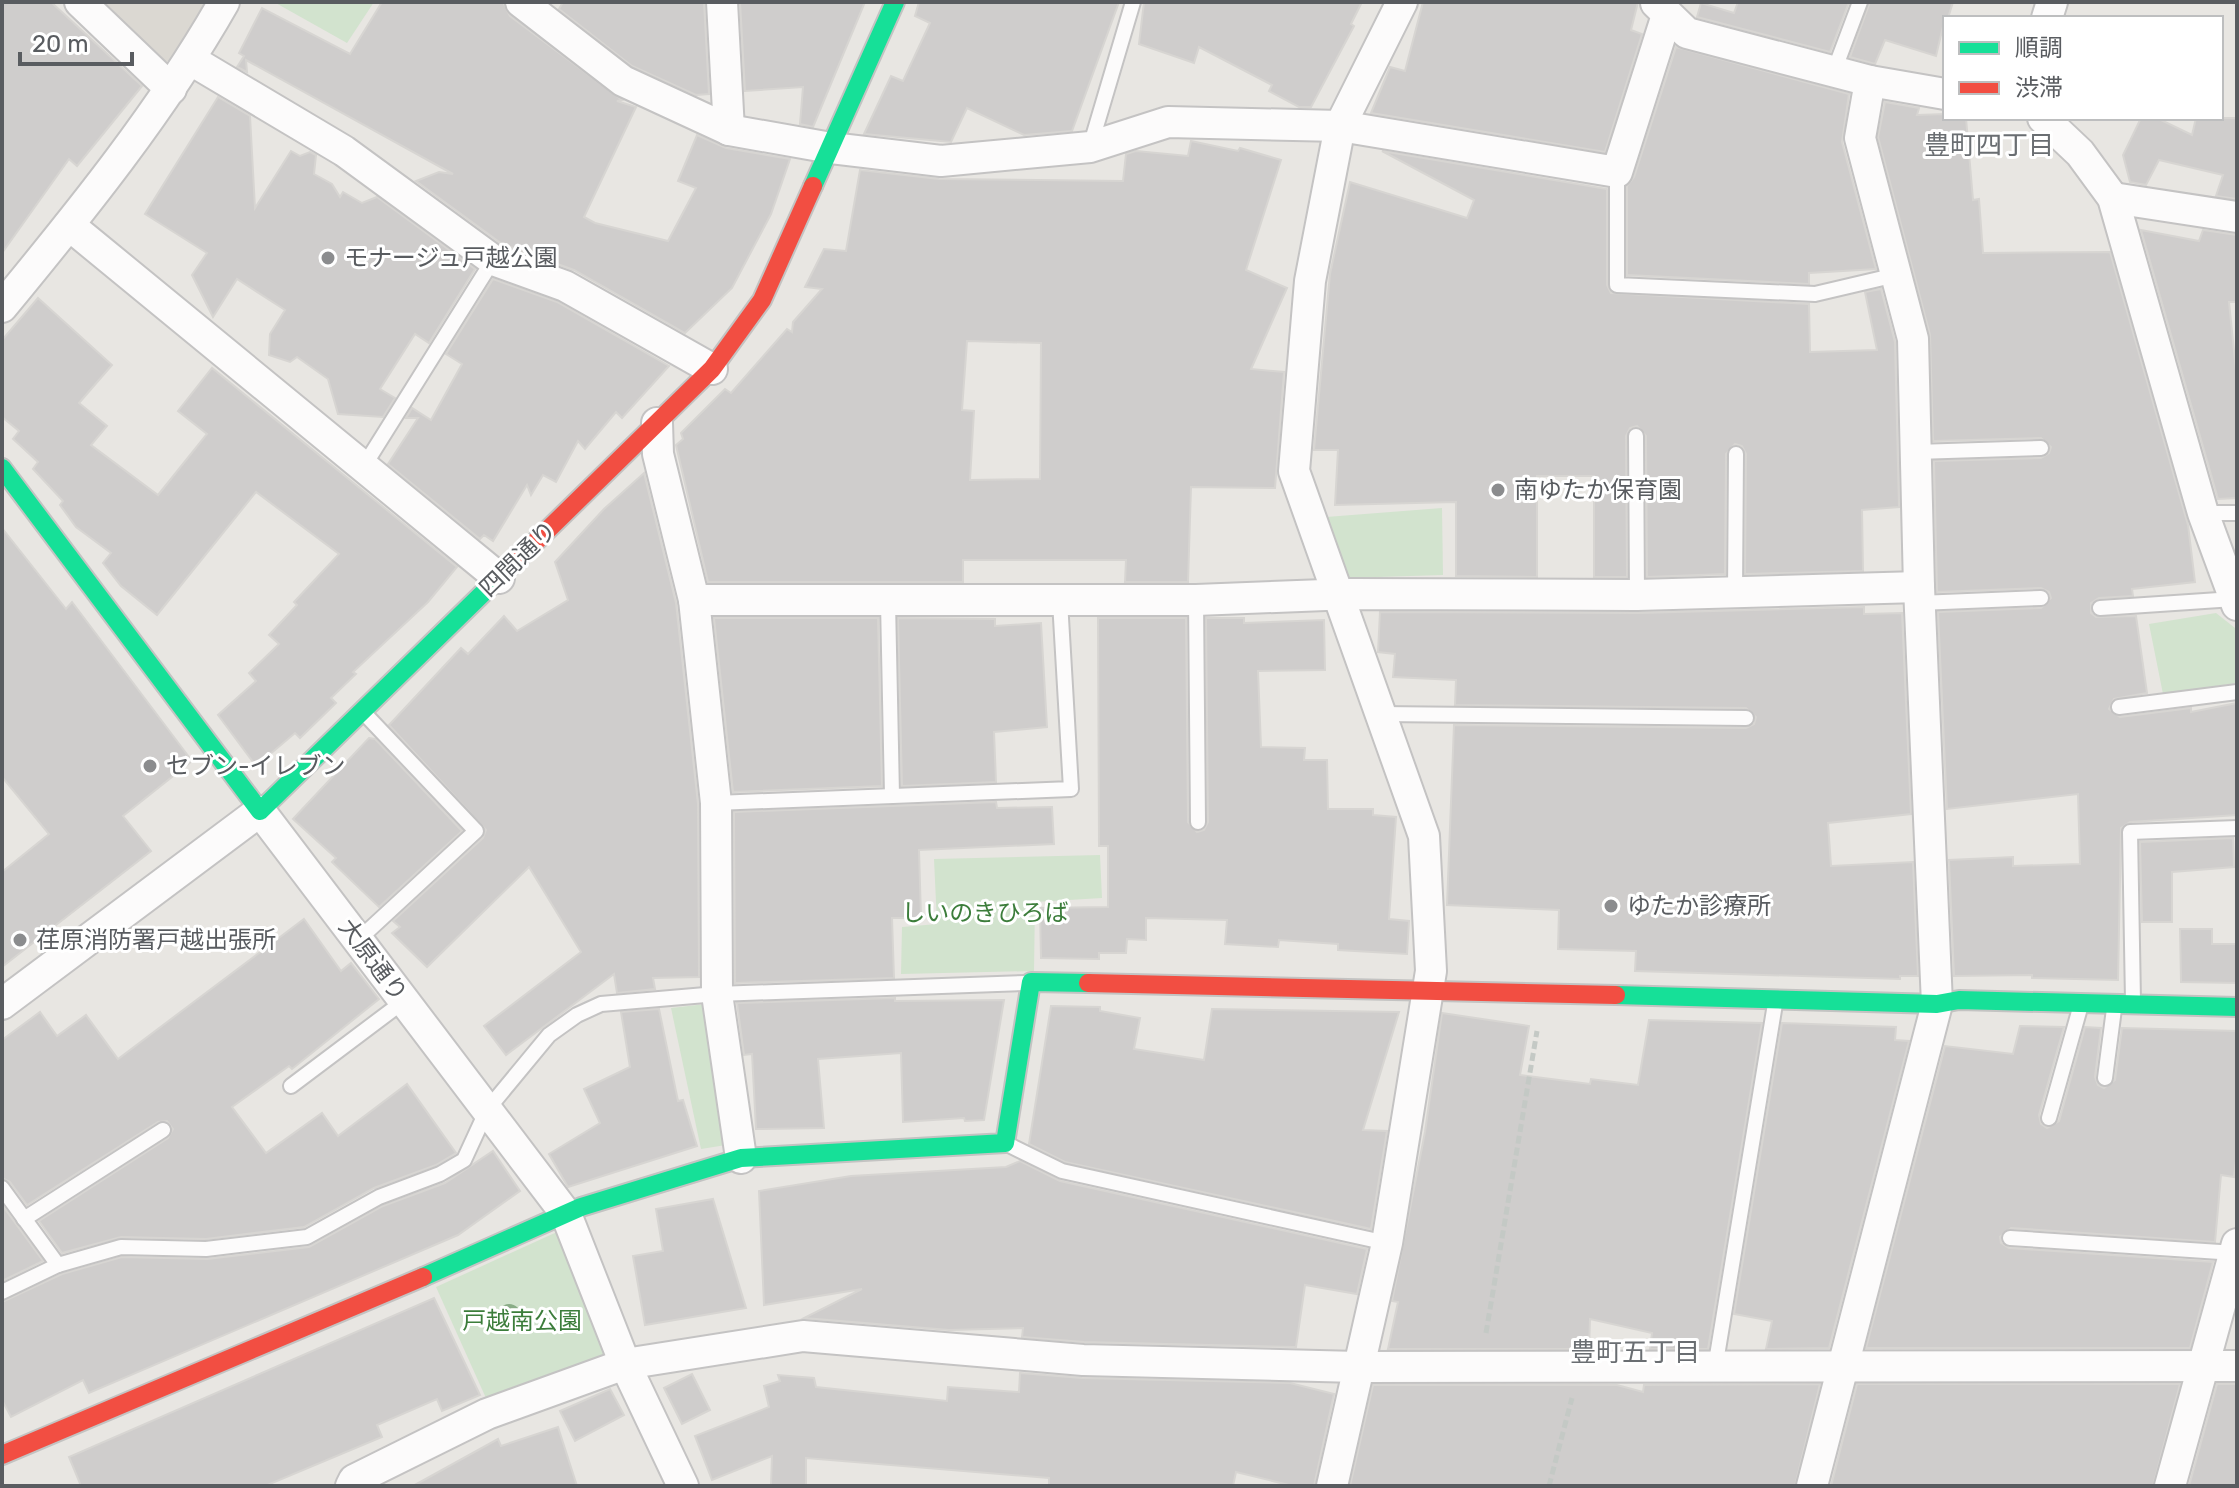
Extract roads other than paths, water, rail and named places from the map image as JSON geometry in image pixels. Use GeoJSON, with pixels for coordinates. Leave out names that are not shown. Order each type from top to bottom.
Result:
{"type":"FeatureCollection","features":[{"type":"Feature","properties":{"kind":"street"},"geometry":{"type":"LineString","coordinates":[[80,2],[171,89]]}},
{"type":"Feature","properties":{"kind":"street"},"geometry":{"type":"LineString","coordinates":[[2,307],[69,225],[171,89],[224,2]]}},
{"type":"Feature","properties":{"kind":"street"},"geometry":{"type":"LineString","coordinates":[[521,2],[623,81],[729,130],[831,148],[941,161],[1090,147],[1168,122],[1340,126],[1617,172],[1661,8],[1687,33],[1870,81],[1943,94]]}},
{"type":"Feature","properties":{"kind":"street"},"geometry":{"type":"LineString","coordinates":[[722,2],[729,130]]}},
{"type":"Feature","properties":{"kind":"street","name":"四間通り"},"geometry":{"type":"LineString","coordinates":[[2,1004],[260,811],[712,369],[762,300],[895,2]]}},
{"type":"Feature","properties":{"kind":"street"},"geometry":{"type":"LineString","coordinates":[[1332,1486],[1387,1243],[1429,989],[1424,836],[1294,471],[1310,281],[1340,126],[1402,2]]}},
{"type":"Feature","properties":{"kind":"street"},"geometry":{"type":"LineString","coordinates":[[191,60],[344,151],[493,260],[565,286],[712,369]]}},
{"type":"Feature","properties":{"kind":"street"},"geometry":{"type":"LineString","coordinates":[[1812,1486],[1937,1004],[1919,595],[1913,339],[1860,138],[1870,81]]}},
{"type":"Feature","properties":{"kind":"street"},"geometry":{"type":"LineString","coordinates":[[2045,120],[2109,201],[2203,513],[2236,602]]}},
{"type":"Feature","properties":{"kind":"street"},"geometry":{"type":"LineString","coordinates":[[2109,201],[2237,217]]}},
{"type":"Feature","properties":{"kind":"street"},"geometry":{"type":"LineString","coordinates":[[69,225],[499,578]]}},
{"type":"Feature","properties":{"kind":"street"},"geometry":{"type":"LineString","coordinates":[[657,423],[658,454],[694,600],[716,803],[717,994],[741,1158]]}},
{"type":"Feature","properties":{"kind":"street","name":"大原通り"},"geometry":{"type":"LineString","coordinates":[[2,468],[566,1214],[625,1364],[683,1486]]}},
{"type":"Feature","properties":{"kind":"street"},"geometry":{"type":"LineString","coordinates":[[694,600],[888,602],[1196,600],[1336,595],[1919,595]]}},
{"type":"Feature","properties":{"kind":"street"},"geometry":{"type":"LineString","coordinates":[[2,1455],[301,1331],[566,1214],[741,1158],[1005,1143],[1031,982],[1429,989],[1543,995],[1937,1004],[1959,1000],[2237,1007]]}},
{"type":"Feature","properties":{"kind":"street"},"geometry":{"type":"LineString","coordinates":[[2170,1486],[2236,1249]]}},
{"type":"Feature","properties":{"kind":"street"},"geometry":{"type":"LineString","coordinates":[[351,1486],[354,1480],[487,1414],[625,1364],[803,1336],[1083,1360],[1358,1367],[2237,1366]]}},
{"type":"Feature","properties":{"kind":"lane"},"geometry":{"type":"LineString","coordinates":[[1090,147],[1133,2]]}},
{"type":"Feature","properties":{"kind":"lane"},"geometry":{"type":"LineString","coordinates":[[1834,71],[1860,2]]}},
{"type":"Feature","properties":{"kind":"lane"},"geometry":{"type":"LineString","coordinates":[[1617,172],[1617,285],[1815,294],[1896,275]]}},
{"type":"Feature","properties":{"kind":"lane"},"geometry":{"type":"LineString","coordinates":[[364,466],[493,260]]}},
{"type":"Feature","properties":{"kind":"lane"},"geometry":{"type":"LineString","coordinates":[[1636,436],[1637,595]]}},
{"type":"Feature","properties":{"kind":"lane"},"geometry":{"type":"LineString","coordinates":[[1916,452],[2041,448]]}},
{"type":"Feature","properties":{"kind":"lane"},"geometry":{"type":"LineString","coordinates":[[1735,593],[1736,454]]}},
{"type":"Feature","properties":{"kind":"lane"},"geometry":{"type":"LineString","coordinates":[[2203,513],[2237,513]]}},
{"type":"Feature","properties":{"kind":"lane"},"geometry":{"type":"LineString","coordinates":[[1919,595],[2041,598]]}},
{"type":"Feature","properties":{"kind":"lane"},"geometry":{"type":"LineString","coordinates":[[1196,600],[1198,822]]}},
{"type":"Feature","properties":{"kind":"lane"},"geometry":{"type":"LineString","coordinates":[[716,803],[1071,789],[1060,601]]}},
{"type":"Feature","properties":{"kind":"lane"},"geometry":{"type":"LineString","coordinates":[[888,602],[892,795]]}},
{"type":"Feature","properties":{"kind":"lane"},"geometry":{"type":"LineString","coordinates":[[2100,608],[2236,602]]}},
{"type":"Feature","properties":{"kind":"lane"},"geometry":{"type":"LineString","coordinates":[[2119,707],[2237,692]]}},
{"type":"Feature","properties":{"kind":"lane"},"geometry":{"type":"LineString","coordinates":[[358,940],[476,831],[362,711]]}},
{"type":"Feature","properties":{"kind":"lane"},"geometry":{"type":"LineString","coordinates":[[1380,714],[1746,718]]}},
{"type":"Feature","properties":{"kind":"lane"},"geometry":{"type":"LineString","coordinates":[[2105,1078],[2124,1005],[2130,832],[2237,828]]}},
{"type":"Feature","properties":{"kind":"lane"},"geometry":{"type":"LineString","coordinates":[[2,1292],[58,1265],[121,1247],[206,1249],[307,1237],[379,1197],[440,1174],[464,1160],[487,1110],[549,1035],[577,1015],[601,1004],[717,994],[1031,982]]}},
{"type":"Feature","properties":{"kind":"lane"},"geometry":{"type":"LineString","coordinates":[[1715,1368],[1776,999]]}},
{"type":"Feature","properties":{"kind":"lane"},"geometry":{"type":"LineString","coordinates":[[291,1086],[404,1001]]}},
{"type":"Feature","properties":{"kind":"lane"},"geometry":{"type":"LineString","coordinates":[[2049,1118],[2081,1004]]}},
{"type":"Feature","properties":{"kind":"lane"},"geometry":{"type":"LineString","coordinates":[[24,1219],[163,1130]]}},
{"type":"Feature","properties":{"kind":"lane"},"geometry":{"type":"LineString","coordinates":[[1005,1143],[1062,1171],[1387,1243]]}},
{"type":"Feature","properties":{"kind":"lane"},"geometry":{"type":"LineString","coordinates":[[2,1188],[58,1265]]}},
{"type":"Feature","properties":{"kind":"lane"},"geometry":{"type":"LineString","coordinates":[[2010,1238],[2236,1249]]}},
{"type":"Feature","properties":{"kind":"place","name":"モナージュ戸越公園"},"geometry":{"type":"Point","coordinates":[328,258]}},
{"type":"Feature","properties":{"kind":"place","name":"南ゆたか保育園"},"geometry":{"type":"Point","coordinates":[1498,490]}},
{"type":"Feature","properties":{"kind":"place","name":"セブン-イレブン"},"geometry":{"type":"Point","coordinates":[150,766]}},
{"type":"Feature","properties":{"kind":"place","name":"ゆたか診療所"},"geometry":{"type":"Point","coordinates":[1611,906]}},
{"type":"Feature","properties":{"kind":"place","name":"荏原消防署戸越出張所"},"geometry":{"type":"Point","coordinates":[20,940]}},
{"type":"Feature","properties":{"kind":"district","name":"豊町四丁目"},"geometry":{"type":"Point","coordinates":[1989,145]}},
{"type":"Feature","properties":{"kind":"district","name":"豊町五丁目"},"geometry":{"type":"Point","coordinates":[1635,1352]}},
{"type":"Feature","properties":{"kind":"park label","name":"しいのきひろば"},"geometry":{"type":"Point","coordinates":[985,913]}},
{"type":"Feature","properties":{"kind":"park label","name":"戸越南公園"},"geometry":{"type":"Point","coordinates":[522,1321]}}]}
